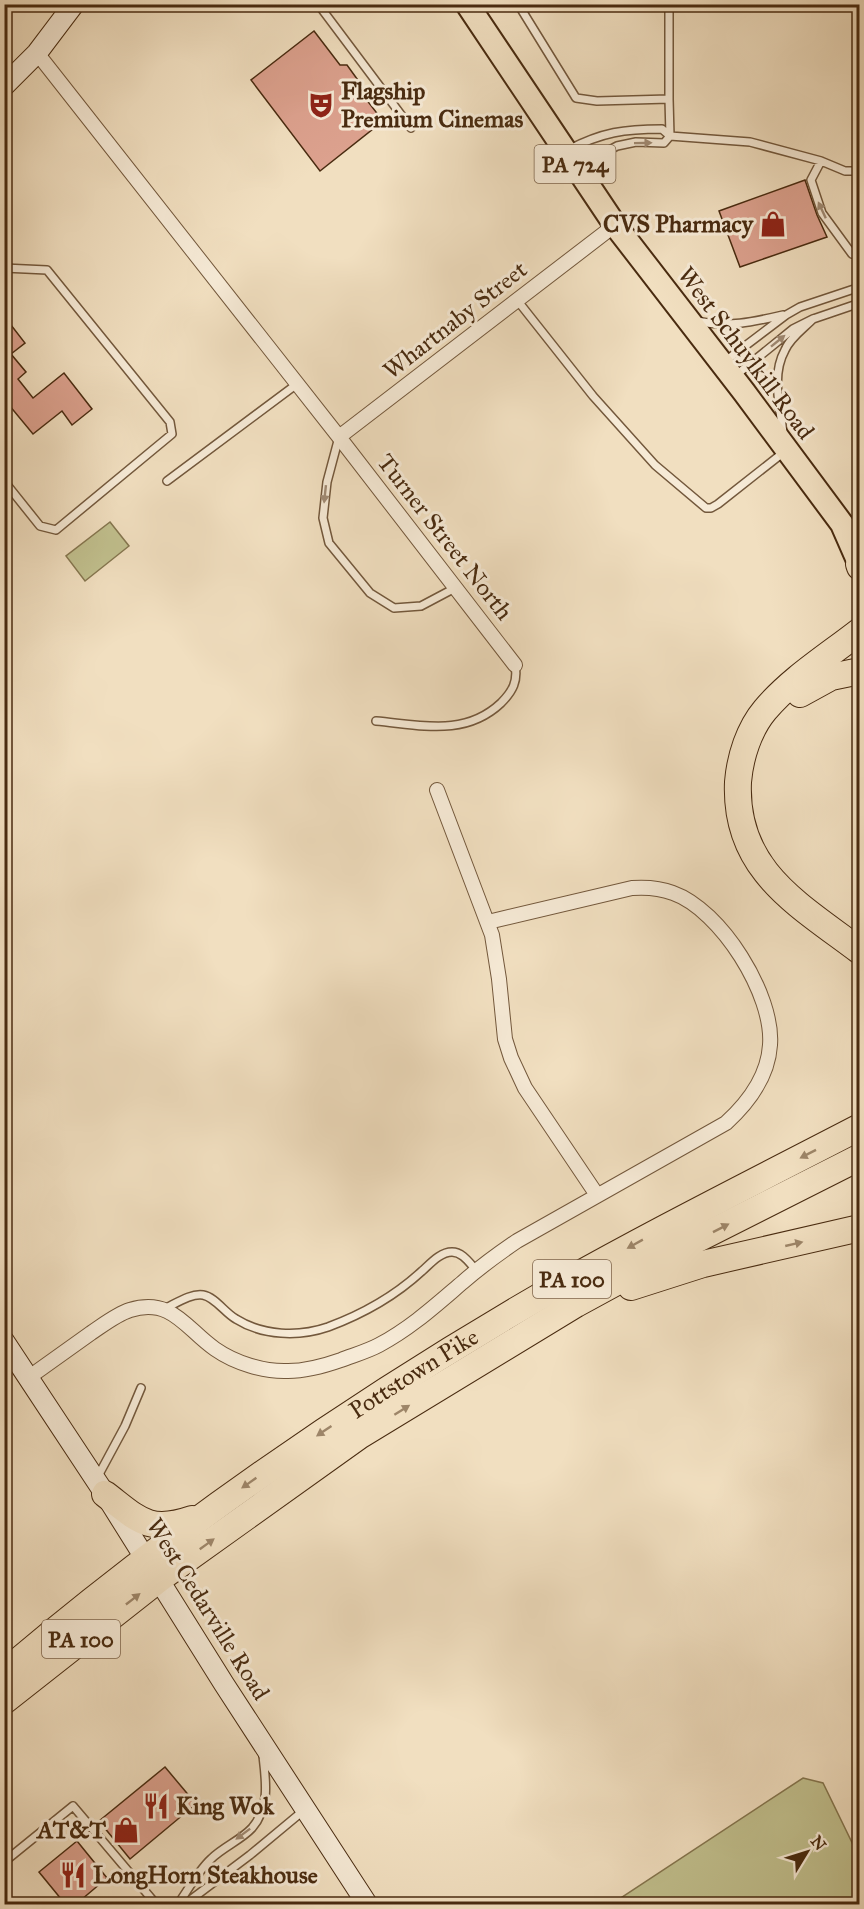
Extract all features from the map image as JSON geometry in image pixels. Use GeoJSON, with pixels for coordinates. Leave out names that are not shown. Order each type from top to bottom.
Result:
{"type":"FeatureCollection","features":[{"type":"Feature","properties":{"kind":"highway"},"geometry":{"type":"LineString","coordinates":[[860,612],[854,636],[790,686],[763,712],[745,747],[739,774],[738,793],[745,835],[756,860],[765,872],[788,895],[860,951]]}},
{"type":"Feature","properties":{"kind":"highway"},"geometry":{"type":"LineString","coordinates":[[860,671],[822,681],[799,694],[782,710],[760,739],[749,787],[753,824],[760,843],[771,861],[790,882],[860,937]]}},
{"type":"Feature","properties":{"kind":"highway","name":"Pottstown Pike"},"geometry":{"type":"LineString","coordinates":[[4,1701],[152,1568],[204,1515],[352,1412],[540,1297],[656,1233],[860,1127]]}},
{"type":"Feature","properties":{"kind":"highway","name":"Pottstown Pike"},"geometry":{"type":"LineString","coordinates":[[4,1673],[152,1568],[359,1436],[576,1304],[860,1157]]}},
{"type":"Feature","properties":{"kind":"highway"},"geometry":{"type":"LineString","coordinates":[[576,1304],[703,1264],[860,1228]]}},
{"type":"Feature","properties":{"kind":"highway"},"geometry":{"type":"LineString","coordinates":[[100,1487],[140,1520],[156,1525],[173,1526],[204,1515]]}},
{"type":"Feature","properties":{"kind":"main road","name":"West Schuylkill Road"},"geometry":{"type":"LineString","coordinates":[[467,4],[615,225],[786,450],[851,531],[859,565]]}},
{"type":"Feature","properties":{"kind":"street"},"geometry":{"type":"LineString","coordinates":[[4,86],[37,53],[74,4]]}},
{"type":"Feature","properties":{"kind":"street"},"geometry":{"type":"LineString","coordinates":[[37,53],[339,437]]}},
{"type":"Feature","properties":{"kind":"street","name":"Whartnaby Street"},"geometry":{"type":"LineString","coordinates":[[339,437],[615,225]]}},
{"type":"Feature","properties":{"kind":"street","name":"Turner Street North"},"geometry":{"type":"LineString","coordinates":[[339,437],[515,665]]}},
{"type":"Feature","properties":{"kind":"street"},"geometry":{"type":"LineString","coordinates":[[437,790],[488,922],[499,979],[505,1039],[511,1058],[536,1106],[597,1196]]}},
{"type":"Feature","properties":{"kind":"street"},"geometry":{"type":"LineString","coordinates":[[28,1377],[106,1323],[129,1310],[144,1307],[164,1308],[181,1318],[215,1349],[229,1357],[268,1370],[289,1371],[320,1367],[379,1345],[437,1306],[477,1271],[517,1241],[726,1123],[754,1095],[767,1063],[771,1044],[768,1014],[758,986],[745,962],[712,922],[697,908],[673,893],[656,889],[632,888],[488,922]]}},
{"type":"Feature","properties":{"kind":"street","name":"West Cedarville Road"},"geometry":{"type":"LineString","coordinates":[[4,1341],[367,1905]]}},
{"type":"Feature","properties":{"kind":"lane"},"geometry":{"type":"LineString","coordinates":[[318,4],[411,128]]}},
{"type":"Feature","properties":{"kind":"lane"},"geometry":{"type":"LineString","coordinates":[[518,4],[576,98],[597,101],[669,99]]}},
{"type":"Feature","properties":{"kind":"lane"},"geometry":{"type":"LineString","coordinates":[[572,159],[636,142],[664,143],[670,136],[669,4]]}},
{"type":"Feature","properties":{"kind":"lane"},"geometry":{"type":"LineString","coordinates":[[860,61],[860,74]]}},
{"type":"Feature","properties":{"kind":"lane"},"geometry":{"type":"LineString","coordinates":[[572,159],[582,142],[619,130],[662,129],[670,136],[750,142],[821,161],[845,171],[860,171]]}},
{"type":"Feature","properties":{"kind":"lane"},"geometry":{"type":"LineString","coordinates":[[821,161],[811,180],[822,213],[852,254]]}},
{"type":"Feature","properties":{"kind":"lane"},"geometry":{"type":"LineString","coordinates":[[4,268],[47,270],[170,422],[172,434],[56,530],[40,526],[4,481]]}},
{"type":"Feature","properties":{"kind":"lane"},"geometry":{"type":"LineString","coordinates":[[727,370],[788,314],[800,307],[860,287]]}},
{"type":"Feature","properties":{"kind":"lane"},"geometry":{"type":"LineString","coordinates":[[517,300],[593,396],[655,465],[706,507],[711,508],[786,450],[777,369],[785,348],[813,319]]}},
{"type":"Feature","properties":{"kind":"lane"},"geometry":{"type":"LineString","coordinates":[[727,370],[793,329],[813,319],[860,303]]}},
{"type":"Feature","properties":{"kind":"lane"},"geometry":{"type":"LineString","coordinates":[[689,320],[714,325],[743,324],[788,314]]}},
{"type":"Feature","properties":{"kind":"lane"},"geometry":{"type":"LineString","coordinates":[[167,481],[297,384]]}},
{"type":"Feature","properties":{"kind":"lane"},"geometry":{"type":"LineString","coordinates":[[339,437],[327,482],[323,518],[329,543],[370,593],[394,608],[421,606],[457,587]]}},
{"type":"Feature","properties":{"kind":"lane"},"geometry":{"type":"LineString","coordinates":[[376,721],[449,727],[464,725],[489,714],[505,700],[517,678],[515,665]]}},
{"type":"Feature","properties":{"kind":"lane"},"geometry":{"type":"LineString","coordinates":[[164,1308],[195,1295],[205,1295],[235,1319],[255,1328],[279,1333],[301,1333],[327,1327],[365,1312],[414,1278],[443,1254],[452,1252],[460,1254],[477,1271]]}},
{"type":"Feature","properties":{"kind":"lane"},"geometry":{"type":"LineString","coordinates":[[100,1487],[141,1388]]}},
{"type":"Feature","properties":{"kind":"lane"},"geometry":{"type":"LineString","coordinates":[[178,1905],[210,1859],[251,1828],[261,1813],[265,1801],[266,1782],[261,1742]]}},
{"type":"Feature","properties":{"kind":"lane"},"geometry":{"type":"LineString","coordinates":[[4,1862],[72,1806],[156,1905]]}},
{"type":"Feature","properties":{"kind":"lane"},"geometry":{"type":"LineString","coordinates":[[185,1905],[305,1809]]}},
{"type":"Feature","properties":{"kind":"shaded area"},"geometry":{"type":"Polygon","coordinates":[[[110,522],[129,546],[85,581],[66,556],[110,522]]]}},
{"type":"Feature","properties":{"kind":"shaded area"},"geometry":{"type":"Polygon","coordinates":[[[803,1778],[823,1783],[859,1857],[859,1904],[620,1904],[619,1899],[803,1778]]]}},
{"type":"Feature","properties":{"kind":"building","name":"Flagship Premium Cinemas"},"geometry":{"type":"Polygon","coordinates":[[[314,31],[340,65],[347,65],[360,83],[359,90],[383,121],[320,171],[251,80],[314,31]]]}},
{"type":"Feature","properties":{"kind":"building","name":"CVS Pharmacy"},"geometry":{"type":"Polygon","coordinates":[[[805,180],[827,237],[740,267],[719,211],[805,180]]]}},
{"type":"Feature","properties":{"kind":"building"},"geometry":{"type":"Polygon","coordinates":[[[4,316],[25,343],[11,354],[26,372],[18,379],[33,398],[64,373],[92,409],[72,425],[62,411],[33,434],[4,399],[4,316]]]}},
{"type":"Feature","properties":{"kind":"building"},"geometry":{"type":"Polygon","coordinates":[[[165,1767],[196,1804],[130,1859],[99,1821],[165,1767]]]}},
{"type":"Feature","properties":{"kind":"building","name":"LongHorn Steakhouse"},"geometry":{"type":"Polygon","coordinates":[[[77,1841],[107,1878],[75,1905],[66,1905],[39,1872],[77,1841]]]}},
{"type":"Feature","properties":{"kind":"place","name":"Flagship Premium Cinemas"},"geometry":{"type":"Point","coordinates":[321,105]}},
{"type":"Feature","properties":{"kind":"place","name":"CVS Pharmacy"},"geometry":{"type":"Point","coordinates":[773,224]}},
{"type":"Feature","properties":{"kind":"place","name":"King Wok"},"geometry":{"type":"Point","coordinates":[156,1806]}},
{"type":"Feature","properties":{"kind":"place","name":"AT&T"},"geometry":{"type":"Point","coordinates":[126,1830]}},
{"type":"Feature","properties":{"kind":"place","name":"LongHorn Steakhouse"},"geometry":{"type":"Point","coordinates":[73,1875]}}]}
